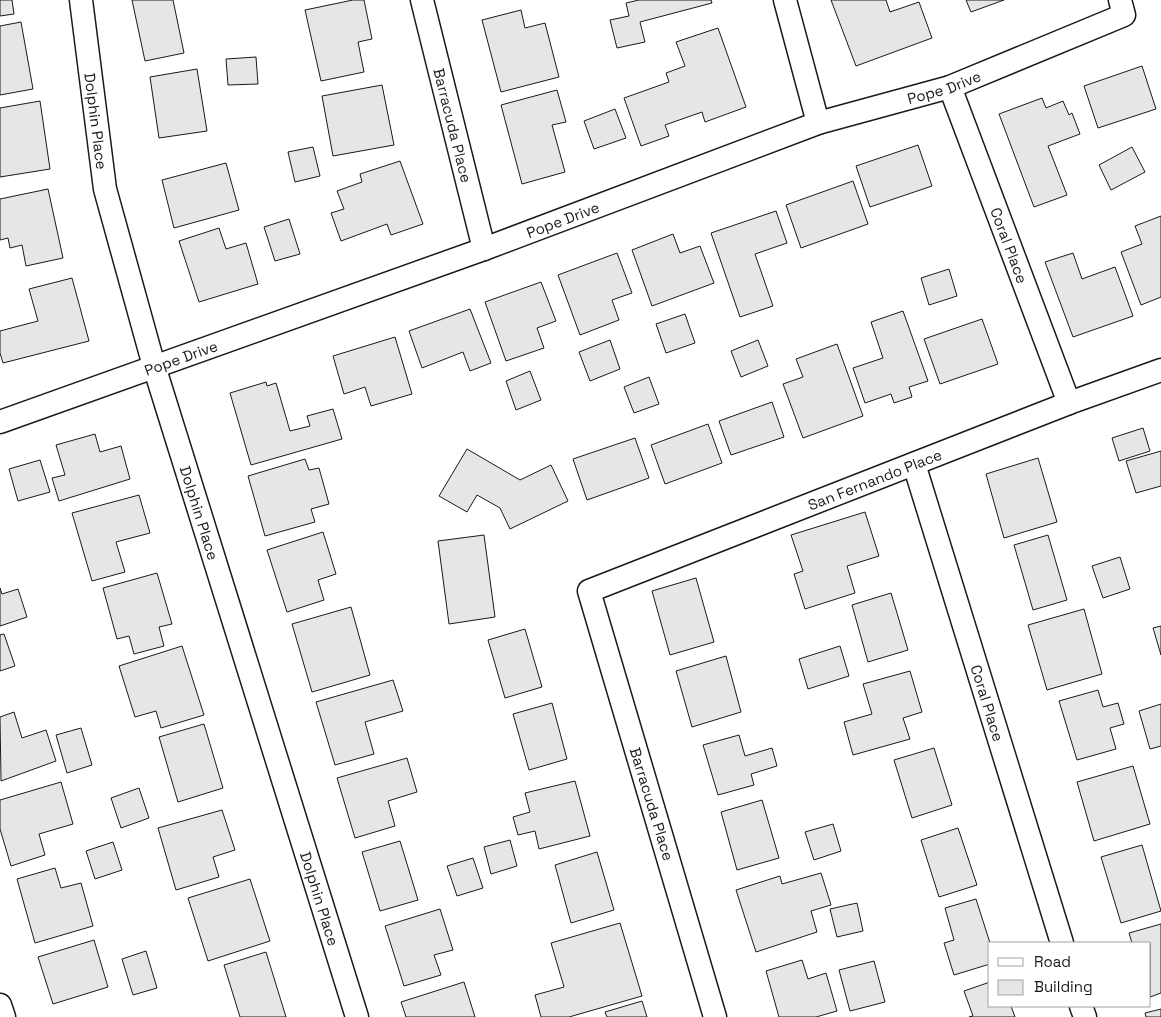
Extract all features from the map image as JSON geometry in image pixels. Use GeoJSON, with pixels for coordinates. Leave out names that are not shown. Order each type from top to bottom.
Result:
{"type":"FeatureCollection","features":[{"type":"Feature","properties":{"kind":"street","name":"Dolphin Place"},"geometry":{"type":"LineString","coordinates":[[81,0],[106,189],[154,366],[357,1017]]}},
{"type":"Feature","properties":{"kind":"street","name":"Barracuda Place"},"geometry":{"type":"LineString","coordinates":[[422,0],[484,249]]}},
{"type":"Feature","properties":{"kind":"street"},"geometry":{"type":"LineString","coordinates":[[785,0],[818,123]]}},
{"type":"Feature","properties":{"kind":"street","name":"Pope Drive"},"geometry":{"type":"LineString","coordinates":[[0,422],[484,249],[818,123],[950,87],[1122,8]]}},
{"type":"Feature","properties":{"kind":"street","name":"Coral Place"},"geometry":{"type":"LineString","coordinates":[[950,87],[1069,403]]}},
{"type":"Feature","properties":{"kind":"street","name":"San Fernando Place"},"geometry":{"type":"LineString","coordinates":[[589,591],[1069,403],[1161,370]]}},
{"type":"Feature","properties":{"kind":"street","name":"Coral Place"},"geometry":{"type":"LineString","coordinates":[[914,464],[1062,942]]}},
{"type":"Feature","properties":{"kind":"street","name":"Barracuda Place"},"geometry":{"type":"LineString","coordinates":[[589,591],[715,1017]]}},
{"type":"Feature","properties":{"kind":"street"},"geometry":{"type":"LineString","coordinates":[[0,1005],[4,1017]]}},
{"type":"Feature","properties":{"kind":"building"},"geometry":{"type":"Polygon","coordinates":[[[0,0],[12,0],[14,14],[0,16],[0,0]]]}},
{"type":"Feature","properties":{"kind":"building"},"geometry":{"type":"Polygon","coordinates":[[[132,0],[173,0],[184,53],[145,61],[132,0]]]}},
{"type":"Feature","properties":{"kind":"building"},"geometry":{"type":"Polygon","coordinates":[[[353,0],[364,0],[372,39],[358,42],[364,72],[321,81],[305,10],[353,0]]]}},
{"type":"Feature","properties":{"kind":"building"},"geometry":{"type":"Polygon","coordinates":[[[639,0],[711,0],[712,3],[640,22],[645,42],[617,48],[610,20],[629,16],[626,3],[639,0]]]}},
{"type":"Feature","properties":{"kind":"building"},"geometry":{"type":"Polygon","coordinates":[[[831,0],[886,0],[890,12],[919,2],[932,38],[856,66],[831,0]]]}},
{"type":"Feature","properties":{"kind":"building"},"geometry":{"type":"Polygon","coordinates":[[[966,0],[1004,0],[971,12],[966,0]]]}},
{"type":"Feature","properties":{"kind":"building"},"geometry":{"type":"Polygon","coordinates":[[[521,10],[525,28],[545,23],[559,77],[501,92],[482,20],[521,10]]]}},
{"type":"Feature","properties":{"kind":"building"},"geometry":{"type":"Polygon","coordinates":[[[21,22],[33,89],[0,95],[0,26],[21,22]]]}},
{"type":"Feature","properties":{"kind":"building"},"geometry":{"type":"Polygon","coordinates":[[[718,28],[746,107],[705,122],[702,112],[665,125],[669,136],[641,146],[624,98],[669,82],[666,73],[685,66],[676,42],[718,28]]]}},
{"type":"Feature","properties":{"kind":"building"},"geometry":{"type":"Polygon","coordinates":[[[256,57],[258,84],[228,85],[226,59],[256,57]]]}},
{"type":"Feature","properties":{"kind":"building"},"geometry":{"type":"Polygon","coordinates":[[[1142,66],[1156,109],[1098,128],[1084,86],[1142,66]]]}},
{"type":"Feature","properties":{"kind":"building"},"geometry":{"type":"Polygon","coordinates":[[[197,69],[207,131],[159,138],[150,77],[197,69]]]}},
{"type":"Feature","properties":{"kind":"building"},"geometry":{"type":"Polygon","coordinates":[[[382,85],[394,145],[333,156],[322,96],[382,85]]]}},
{"type":"Feature","properties":{"kind":"building"},"geometry":{"type":"Polygon","coordinates":[[[557,90],[566,122],[552,125],[565,172],[522,184],[501,105],[557,90]]]}},
{"type":"Feature","properties":{"kind":"building"},"geometry":{"type":"Polygon","coordinates":[[[1042,98],[1046,108],[1063,101],[1069,115],[1072,113],[1080,134],[1048,146],[1067,195],[1034,207],[999,114],[1042,98]]]}},
{"type":"Feature","properties":{"kind":"building"},"geometry":{"type":"Polygon","coordinates":[[[40,101],[50,169],[0,177],[0,108],[40,101]]]}},
{"type":"Feature","properties":{"kind":"building"},"geometry":{"type":"Polygon","coordinates":[[[615,109],[626,138],[594,149],[584,121],[615,109]]]}},
{"type":"Feature","properties":{"kind":"building"},"geometry":{"type":"Polygon","coordinates":[[[918,145],[932,186],[870,207],[856,166],[918,145]]]}},
{"type":"Feature","properties":{"kind":"building"},"geometry":{"type":"Polygon","coordinates":[[[313,147],[320,176],[295,182],[288,152],[313,147]]]}},
{"type":"Feature","properties":{"kind":"building"},"geometry":{"type":"Polygon","coordinates":[[[1132,147],[1145,172],[1111,190],[1099,165],[1132,147]]]}},
{"type":"Feature","properties":{"kind":"building"},"geometry":{"type":"Polygon","coordinates":[[[400,161],[423,224],[391,235],[387,224],[341,241],[331,213],[344,209],[337,191],[362,182],[360,174],[400,161]]]}},
{"type":"Feature","properties":{"kind":"building"},"geometry":{"type":"Polygon","coordinates":[[[226,163],[239,210],[174,228],[162,180],[226,163]]]}},
{"type":"Feature","properties":{"kind":"building"},"geometry":{"type":"Polygon","coordinates":[[[853,181],[868,224],[801,248],[786,205],[853,181]]]}},
{"type":"Feature","properties":{"kind":"building"},"geometry":{"type":"Polygon","coordinates":[[[48,189],[63,258],[26,266],[22,245],[10,248],[8,238],[0,240],[0,199],[48,189]]]}},
{"type":"Feature","properties":{"kind":"building"},"geometry":{"type":"Polygon","coordinates":[[[776,211],[787,243],[755,254],[773,306],[740,317],[711,233],[776,211]]]}},
{"type":"Feature","properties":{"kind":"building"},"geometry":{"type":"Polygon","coordinates":[[[1161,216],[1161,297],[1141,305],[1121,252],[1142,244],[1135,226],[1161,216]]]}},
{"type":"Feature","properties":{"kind":"building"},"geometry":{"type":"Polygon","coordinates":[[[289,219],[300,254],[275,261],[264,227],[289,219]]]}},
{"type":"Feature","properties":{"kind":"building"},"geometry":{"type":"Polygon","coordinates":[[[219,228],[226,249],[246,243],[258,284],[199,302],[179,241],[219,228]]]}},
{"type":"Feature","properties":{"kind":"building"},"geometry":{"type":"Polygon","coordinates":[[[673,234],[680,253],[700,246],[714,283],[652,306],[632,250],[673,234]]]}},
{"type":"Feature","properties":{"kind":"building"},"geometry":{"type":"Polygon","coordinates":[[[617,253],[632,293],[612,300],[619,320],[580,335],[558,275],[617,253]]]}},
{"type":"Feature","properties":{"kind":"building"},"geometry":{"type":"Polygon","coordinates":[[[1073,253],[1082,279],[1115,267],[1133,316],[1073,337],[1045,262],[1073,253]]]}},
{"type":"Feature","properties":{"kind":"building"},"geometry":{"type":"Polygon","coordinates":[[[949,269],[957,296],[929,305],[921,278],[949,269]]]}},
{"type":"Feature","properties":{"kind":"building"},"geometry":{"type":"Polygon","coordinates":[[[72,278],[89,341],[3,363],[0,353],[0,331],[38,321],[29,289],[72,278]]]}},
{"type":"Feature","properties":{"kind":"building"},"geometry":{"type":"Polygon","coordinates":[[[541,282],[556,321],[537,328],[544,348],[506,361],[485,302],[541,282]]]}},
{"type":"Feature","properties":{"kind":"building"},"geometry":{"type":"Polygon","coordinates":[[[470,309],[491,363],[470,371],[463,352],[422,368],[409,331],[470,309]]]}},
{"type":"Feature","properties":{"kind":"building"},"geometry":{"type":"Polygon","coordinates":[[[903,311],[928,381],[909,387],[912,397],[894,403],[891,394],[865,403],[853,368],[883,358],[871,322],[903,311]]]}},
{"type":"Feature","properties":{"kind":"building"},"geometry":{"type":"Polygon","coordinates":[[[685,314],[695,343],[666,353],[656,324],[685,314]]]}},
{"type":"Feature","properties":{"kind":"building"},"geometry":{"type":"Polygon","coordinates":[[[982,319],[998,364],[940,384],[924,339],[982,319]]]}},
{"type":"Feature","properties":{"kind":"building"},"geometry":{"type":"Polygon","coordinates":[[[395,337],[412,394],[371,406],[365,387],[344,394],[333,356],[395,337]]]}},
{"type":"Feature","properties":{"kind":"building"},"geometry":{"type":"Polygon","coordinates":[[[610,340],[620,369],[590,381],[579,352],[610,340]]]}},
{"type":"Feature","properties":{"kind":"building"},"geometry":{"type":"Polygon","coordinates":[[[758,340],[768,366],[741,377],[731,351],[758,340]]]}},
{"type":"Feature","properties":{"kind":"building"},"geometry":{"type":"Polygon","coordinates":[[[837,344],[863,416],[803,438],[783,384],[803,377],[796,359],[837,344]]]}},
{"type":"Feature","properties":{"kind":"building"},"geometry":{"type":"Polygon","coordinates":[[[530,371],[541,400],[516,410],[506,381],[530,371]]]}},
{"type":"Feature","properties":{"kind":"building"},"geometry":{"type":"Polygon","coordinates":[[[649,377],[659,404],[634,413],[624,387],[649,377]]]}},
{"type":"Feature","properties":{"kind":"building"},"geometry":{"type":"Polygon","coordinates":[[[266,382],[267,386],[276,383],[290,431],[310,426],[307,416],[333,409],[342,439],[251,465],[230,393],[266,382]]]}},
{"type":"Feature","properties":{"kind":"building"},"geometry":{"type":"Polygon","coordinates":[[[772,402],[784,437],[731,455],[719,421],[772,402]]]}},
{"type":"Feature","properties":{"kind":"building"},"geometry":{"type":"Polygon","coordinates":[[[708,424],[722,463],[665,484],[651,445],[708,424]]]}},
{"type":"Feature","properties":{"kind":"building"},"geometry":{"type":"Polygon","coordinates":[[[1143,428],[1150,451],[1119,461],[1112,438],[1143,428]]]}},
{"type":"Feature","properties":{"kind":"building"},"geometry":{"type":"Polygon","coordinates":[[[95,434],[100,452],[121,446],[130,479],[59,501],[52,478],[65,475],[56,445],[95,434]]]}},
{"type":"Feature","properties":{"kind":"building"},"geometry":{"type":"Polygon","coordinates":[[[635,438],[649,478],[587,500],[573,459],[635,438]]]}},
{"type":"Feature","properties":{"kind":"building"},"geometry":{"type":"Polygon","coordinates":[[[467,449],[520,480],[551,465],[568,501],[510,529],[500,508],[477,495],[467,512],[439,496],[467,449]]]}},
{"type":"Feature","properties":{"kind":"building"},"geometry":{"type":"Polygon","coordinates":[[[1161,451],[1161,486],[1136,493],[1126,461],[1161,451]]]}},
{"type":"Feature","properties":{"kind":"building"},"geometry":{"type":"Polygon","coordinates":[[[1038,458],[1057,522],[1004,538],[986,474],[1038,458]]]}},
{"type":"Feature","properties":{"kind":"building"},"geometry":{"type":"Polygon","coordinates":[[[305,459],[309,470],[319,468],[329,504],[311,509],[315,522],[265,536],[248,476],[305,459]]]}},
{"type":"Feature","properties":{"kind":"building"},"geometry":{"type":"Polygon","coordinates":[[[40,460],[50,492],[18,501],[9,469],[40,460]]]}},
{"type":"Feature","properties":{"kind":"building"},"geometry":{"type":"Polygon","coordinates":[[[139,495],[150,533],[116,542],[125,572],[92,581],[72,513],[139,495]]]}},
{"type":"Feature","properties":{"kind":"building"},"geometry":{"type":"Polygon","coordinates":[[[865,512],[879,556],[847,566],[855,593],[805,609],[794,574],[803,571],[791,535],[865,512]]]}},
{"type":"Feature","properties":{"kind":"building"},"geometry":{"type":"Polygon","coordinates":[[[323,532],[336,574],[318,580],[324,600],[287,612],[267,550],[323,532]]]}},
{"type":"Feature","properties":{"kind":"building"},"geometry":{"type":"Polygon","coordinates":[[[484,535],[495,617],[449,624],[438,541],[484,535]]]}},
{"type":"Feature","properties":{"kind":"building"},"geometry":{"type":"Polygon","coordinates":[[[1048,535],[1067,600],[1033,610],[1014,545],[1048,535]]]}},
{"type":"Feature","properties":{"kind":"building"},"geometry":{"type":"Polygon","coordinates":[[[1120,557],[1130,589],[1103,598],[1092,566],[1120,557]]]}},
{"type":"Feature","properties":{"kind":"building"},"geometry":{"type":"Polygon","coordinates":[[[157,573],[172,624],[159,627],[164,646],[134,654],[129,636],[117,639],[103,588],[157,573]]]}},
{"type":"Feature","properties":{"kind":"building"},"geometry":{"type":"Polygon","coordinates":[[[696,578],[714,642],[670,655],[652,591],[696,578]]]}},
{"type":"Feature","properties":{"kind":"building"},"geometry":{"type":"Polygon","coordinates":[[[0,588],[2,594],[18,589],[27,617],[0,626],[0,588]]]}},
{"type":"Feature","properties":{"kind":"building"},"geometry":{"type":"Polygon","coordinates":[[[891,593],[908,650],[868,662],[852,605],[891,593]]]}},
{"type":"Feature","properties":{"kind":"building"},"geometry":{"type":"Polygon","coordinates":[[[351,607],[370,675],[312,692],[292,624],[351,607]]]}},
{"type":"Feature","properties":{"kind":"building"},"geometry":{"type":"Polygon","coordinates":[[[1084,609],[1102,674],[1047,690],[1028,625],[1084,609]]]}},
{"type":"Feature","properties":{"kind":"building"},"geometry":{"type":"Polygon","coordinates":[[[1161,626],[1161,655],[1153,628],[1161,626]]]}},
{"type":"Feature","properties":{"kind":"building"},"geometry":{"type":"Polygon","coordinates":[[[525,629],[542,687],[505,698],[488,640],[525,629]]]}},
{"type":"Feature","properties":{"kind":"building"},"geometry":{"type":"Polygon","coordinates":[[[4,634],[15,666],[0,671],[0,635],[4,634]]]}},
{"type":"Feature","properties":{"kind":"building"},"geometry":{"type":"Polygon","coordinates":[[[182,646],[204,715],[161,728],[156,711],[135,717],[119,666],[182,646]]]}},
{"type":"Feature","properties":{"kind":"building"},"geometry":{"type":"Polygon","coordinates":[[[840,646],[849,676],[808,689],[799,659],[840,646]]]}},
{"type":"Feature","properties":{"kind":"building"},"geometry":{"type":"Polygon","coordinates":[[[726,656],[741,712],[692,727],[676,671],[726,656]]]}},
{"type":"Feature","properties":{"kind":"building"},"geometry":{"type":"Polygon","coordinates":[[[910,671],[922,712],[903,718],[910,739],[853,755],[844,722],[872,714],[863,684],[910,671]]]}},
{"type":"Feature","properties":{"kind":"building"},"geometry":{"type":"Polygon","coordinates":[[[393,680],[403,711],[365,722],[374,754],[335,765],[316,702],[393,680]]]}},
{"type":"Feature","properties":{"kind":"building"},"geometry":{"type":"Polygon","coordinates":[[[1098,690],[1103,707],[1118,703],[1124,724],[1110,728],[1116,749],[1077,760],[1059,701],[1098,690]]]}},
{"type":"Feature","properties":{"kind":"building"},"geometry":{"type":"Polygon","coordinates":[[[552,703],[567,759],[529,770],[513,714],[552,703]]]}},
{"type":"Feature","properties":{"kind":"building"},"geometry":{"type":"Polygon","coordinates":[[[1161,704],[1161,746],[1150,749],[1139,711],[1161,704]]]}},
{"type":"Feature","properties":{"kind":"building"},"geometry":{"type":"Polygon","coordinates":[[[14,712],[22,738],[46,730],[56,761],[1,781],[0,717],[14,712]]]}},
{"type":"Feature","properties":{"kind":"building"},"geometry":{"type":"Polygon","coordinates":[[[204,724],[223,788],[178,802],[159,737],[204,724]]]}},
{"type":"Feature","properties":{"kind":"building"},"geometry":{"type":"Polygon","coordinates":[[[81,728],[92,765],[67,773],[56,735],[81,728]]]}},
{"type":"Feature","properties":{"kind":"building"},"geometry":{"type":"Polygon","coordinates":[[[739,735],[745,756],[772,748],[777,766],[751,774],[754,785],[718,795],[703,745],[739,735]]]}},
{"type":"Feature","properties":{"kind":"building"},"geometry":{"type":"Polygon","coordinates":[[[934,748],[952,805],[912,818],[894,760],[934,748]]]}},
{"type":"Feature","properties":{"kind":"building"},"geometry":{"type":"Polygon","coordinates":[[[407,758],[417,792],[388,801],[395,826],[355,838],[337,778],[407,758]]]}},
{"type":"Feature","properties":{"kind":"building"},"geometry":{"type":"Polygon","coordinates":[[[1133,766],[1150,824],[1094,841],[1077,782],[1133,766]]]}},
{"type":"Feature","properties":{"kind":"building"},"geometry":{"type":"Polygon","coordinates":[[[575,781],[590,836],[539,849],[535,831],[518,835],[513,817],[530,812],[525,793],[575,781]]]}},
{"type":"Feature","properties":{"kind":"building"},"geometry":{"type":"Polygon","coordinates":[[[61,782],[73,824],[39,834],[45,855],[11,866],[0,829],[0,800],[61,782]]]}},
{"type":"Feature","properties":{"kind":"building"},"geometry":{"type":"Polygon","coordinates":[[[139,788],[149,818],[121,828],[111,798],[139,788]]]}},
{"type":"Feature","properties":{"kind":"building"},"geometry":{"type":"Polygon","coordinates":[[[762,800],[779,858],[737,870],[721,812],[762,800]]]}},
{"type":"Feature","properties":{"kind":"building"},"geometry":{"type":"Polygon","coordinates":[[[222,810],[235,850],[213,857],[219,877],[176,890],[158,828],[222,810]]]}},
{"type":"Feature","properties":{"kind":"building"},"geometry":{"type":"Polygon","coordinates":[[[833,824],[841,851],[814,860],[805,832],[833,824]]]}},
{"type":"Feature","properties":{"kind":"building"},"geometry":{"type":"Polygon","coordinates":[[[958,828],[977,885],[939,897],[921,840],[958,828]]]}},
{"type":"Feature","properties":{"kind":"building"},"geometry":{"type":"Polygon","coordinates":[[[510,840],[517,866],[491,874],[484,847],[510,840]]]}},
{"type":"Feature","properties":{"kind":"building"},"geometry":{"type":"Polygon","coordinates":[[[400,841],[418,900],[380,911],[362,852],[400,841]]]}},
{"type":"Feature","properties":{"kind":"building"},"geometry":{"type":"Polygon","coordinates":[[[113,842],[122,870],[95,879],[86,851],[113,842]]]}},
{"type":"Feature","properties":{"kind":"building"},"geometry":{"type":"Polygon","coordinates":[[[1142,845],[1161,911],[1121,923],[1101,857],[1142,845]]]}},
{"type":"Feature","properties":{"kind":"building"},"geometry":{"type":"Polygon","coordinates":[[[597,852],[614,910],[571,923],[555,865],[597,852]]]}},
{"type":"Feature","properties":{"kind":"building"},"geometry":{"type":"Polygon","coordinates":[[[473,858],[483,888],[457,896],[447,866],[473,858]]]}},
{"type":"Feature","properties":{"kind":"building"},"geometry":{"type":"Polygon","coordinates":[[[55,868],[61,888],[81,883],[93,926],[35,943],[17,879],[55,868]]]}},
{"type":"Feature","properties":{"kind":"building"},"geometry":{"type":"Polygon","coordinates":[[[821,873],[831,905],[811,911],[817,932],[756,952],[736,890],[780,876],[782,884],[821,873]]]}},
{"type":"Feature","properties":{"kind":"building"},"geometry":{"type":"Polygon","coordinates":[[[250,879],[270,941],[208,961],[188,898],[250,879]]]}},
{"type":"Feature","properties":{"kind":"building"},"geometry":{"type":"Polygon","coordinates":[[[976,899],[990,942],[988,942],[988,965],[954,975],[944,943],[954,940],[945,908],[976,899]]]}},
{"type":"Feature","properties":{"kind":"building"},"geometry":{"type":"Polygon","coordinates":[[[857,903],[863,931],[837,937],[830,909],[857,903]]]}},
{"type":"Feature","properties":{"kind":"building"},"geometry":{"type":"Polygon","coordinates":[[[440,909],[453,950],[434,955],[441,975],[404,986],[385,926],[440,909]]]}},
{"type":"Feature","properties":{"kind":"building"},"geometry":{"type":"Polygon","coordinates":[[[620,923],[642,996],[569,1017],[541,1017],[535,995],[564,987],[551,943],[620,923]]]}},
{"type":"Feature","properties":{"kind":"building"},"geometry":{"type":"Polygon","coordinates":[[[1161,924],[1161,993],[1151,997],[1151,942],[1132,942],[1129,933],[1161,924]]]}},
{"type":"Feature","properties":{"kind":"building"},"geometry":{"type":"Polygon","coordinates":[[[94,940],[108,987],[53,1004],[38,957],[94,940]]]}},
{"type":"Feature","properties":{"kind":"building"},"geometry":{"type":"Polygon","coordinates":[[[146,951],[157,988],[133,995],[122,959],[146,951]]]}},
{"type":"Feature","properties":{"kind":"building"},"geometry":{"type":"Polygon","coordinates":[[[266,952],[286,1017],[240,1017],[224,965],[266,952]]]}},
{"type":"Feature","properties":{"kind":"building"},"geometry":{"type":"Polygon","coordinates":[[[802,960],[808,979],[826,973],[837,1011],[816,1017],[779,1017],[766,971],[802,960]]]}},
{"type":"Feature","properties":{"kind":"building"},"geometry":{"type":"Polygon","coordinates":[[[874,961],[885,1002],[850,1011],[839,970],[874,961]]]}},
{"type":"Feature","properties":{"kind":"building"},"geometry":{"type":"Polygon","coordinates":[[[464,982],[475,1017],[406,1017],[401,1002],[464,982]]]}},
{"type":"Feature","properties":{"kind":"building"},"geometry":{"type":"Polygon","coordinates":[[[988,983],[988,1007],[1011,1007],[1015,1017],[969,1017],[973,1016],[964,991],[988,983]]]}},
{"type":"Feature","properties":{"kind":"building"},"geometry":{"type":"Polygon","coordinates":[[[642,1001],[647,1017],[607,1017],[605,1012],[642,1001]]]}},
{"type":"Feature","properties":{"kind":"building"},"geometry":{"type":"Polygon","coordinates":[[[1161,1009],[1161,1017],[1146,1017],[1145,1013],[1161,1009]]]}}]}
